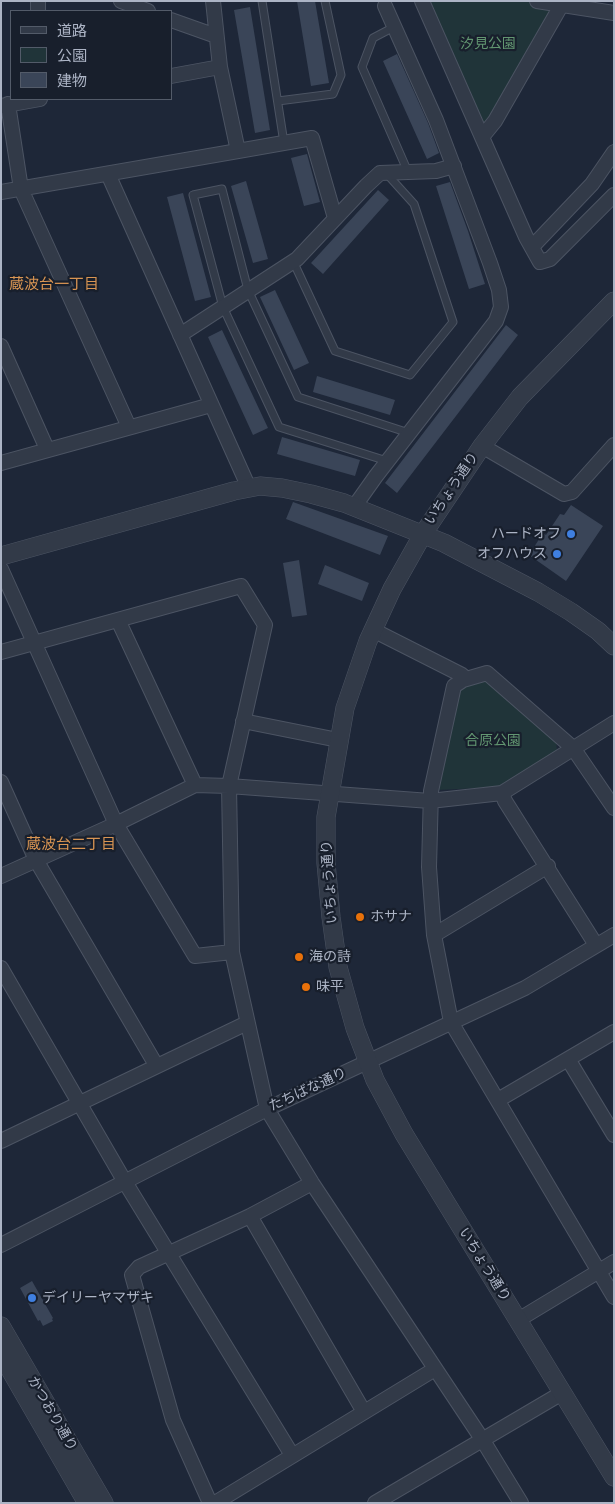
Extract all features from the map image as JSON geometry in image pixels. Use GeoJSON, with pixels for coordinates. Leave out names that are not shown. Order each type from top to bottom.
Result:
{"type":"FeatureCollection","features":[{"type":"Feature","properties":{"kind":"street"},"geometry":{"type":"LineString","coordinates":[[120,1],[145,10]]}},
{"type":"Feature","properties":{"kind":"street"},"geometry":{"type":"LineString","coordinates":[[213,1],[220,67],[238,151]]}},
{"type":"Feature","properties":{"kind":"street"},"geometry":{"type":"LineString","coordinates":[[422,1],[526,237],[540,262],[550,259],[614,195]]}},
{"type":"Feature","properties":{"kind":"street"},"geometry":{"type":"LineString","coordinates":[[537,1],[614,13]]}},
{"type":"Feature","properties":{"kind":"street"},"geometry":{"type":"LineString","coordinates":[[482,137],[495,121],[562,4]]}},
{"type":"Feature","properties":{"kind":"street"},"geometry":{"type":"LineString","coordinates":[[354,507],[496,320],[500,307],[499,290],[454,166],[436,120],[385,6]]}},
{"type":"Feature","properties":{"kind":"street"},"geometry":{"type":"LineString","coordinates":[[172,20],[216,36]]}},
{"type":"Feature","properties":{"kind":"street"},"geometry":{"type":"LineString","coordinates":[[172,76],[220,67]]}},
{"type":"Feature","properties":{"kind":"street"},"geometry":{"type":"LineString","coordinates":[[34,100],[4,105],[21,189],[128,427]]}},
{"type":"Feature","properties":{"kind":"street"},"geometry":{"type":"LineString","coordinates":[[1,192],[312,138],[335,218]]}},
{"type":"Feature","properties":{"kind":"street"},"geometry":{"type":"LineString","coordinates":[[532,247],[592,184],[614,152]]}},
{"type":"Feature","properties":{"kind":"street"},"geometry":{"type":"LineString","coordinates":[[180,335],[293,261],[380,173],[436,171],[454,166]]}},
{"type":"Feature","properties":{"kind":"street"},"geometry":{"type":"LineString","coordinates":[[108,174],[249,488]]}},
{"type":"Feature","properties":{"kind":"street","name":"いちょう通り"},"geometry":{"type":"LineString","coordinates":[[614,301],[520,397],[482,446],[423,534],[392,589],[374,630],[345,708],[326,817],[326,863],[330,917],[338,967],[355,1028],[375,1080],[404,1134],[614,1477]]}},
{"type":"Feature","properties":{"kind":"street"},"geometry":{"type":"LineString","coordinates":[[1,346],[48,449]]}},
{"type":"Feature","properties":{"kind":"street"},"geometry":{"type":"LineString","coordinates":[[1,463],[211,405]]}},
{"type":"Feature","properties":{"kind":"street"},"geometry":{"type":"LineString","coordinates":[[482,446],[564,494],[572,492],[614,445]]}},
{"type":"Feature","properties":{"kind":"street"},"geometry":{"type":"LineString","coordinates":[[1,556],[190,502],[260,486],[282,488],[311,494],[354,507],[444,543],[538,592],[598,631],[614,646]]}},
{"type":"Feature","properties":{"kind":"street"},"geometry":{"type":"LineString","coordinates":[[1,569],[116,824],[194,956],[232,952]]}},
{"type":"Feature","properties":{"kind":"street"},"geometry":{"type":"LineString","coordinates":[[1,652],[241,586],[265,625],[229,786],[232,952],[267,1109],[312,1183],[482,1440],[521,1503]]}},
{"type":"Feature","properties":{"kind":"street"},"geometry":{"type":"LineString","coordinates":[[118,620],[195,785]]}},
{"type":"Feature","properties":{"kind":"street"},"geometry":{"type":"LineString","coordinates":[[374,630],[462,675],[463,680]]}},
{"type":"Feature","properties":{"kind":"street"},"geometry":{"type":"LineString","coordinates":[[614,808],[574,748],[487,673],[463,680],[454,686],[430,801],[429,867],[434,935],[451,1022],[614,1297]]}},
{"type":"Feature","properties":{"kind":"street"},"geometry":{"type":"LineString","coordinates":[[243,722],[338,740]]}},
{"type":"Feature","properties":{"kind":"street"},"geometry":{"type":"LineString","coordinates":[[1,876],[116,824],[195,785],[430,801],[502,792],[614,722]]}},
{"type":"Feature","properties":{"kind":"street"},"geometry":{"type":"LineString","coordinates":[[1,782],[36,860],[156,1065]]}},
{"type":"Feature","properties":{"kind":"street"},"geometry":{"type":"LineString","coordinates":[[502,792],[596,945]]}},
{"type":"Feature","properties":{"kind":"street"},"geometry":{"type":"LineString","coordinates":[[434,935],[548,866]]}},
{"type":"Feature","properties":{"kind":"street","name":"たちばな通り"},"geometry":{"type":"LineString","coordinates":[[1,1245],[267,1109],[525,988],[614,935]]}},
{"type":"Feature","properties":{"kind":"street"},"geometry":{"type":"LineString","coordinates":[[1,968],[125,1182],[292,1456]]}},
{"type":"Feature","properties":{"kind":"street"},"geometry":{"type":"LineString","coordinates":[[1,1140],[247,1023]]}},
{"type":"Feature","properties":{"kind":"street"},"geometry":{"type":"LineString","coordinates":[[498,1100],[614,1032]]}},
{"type":"Feature","properties":{"kind":"street"},"geometry":{"type":"LineString","coordinates":[[568,1059],[614,1135]]}},
{"type":"Feature","properties":{"kind":"street"},"geometry":{"type":"LineString","coordinates":[[210,1503],[173,1420],[132,1275],[139,1267],[250,1216],[312,1183]]}},
{"type":"Feature","properties":{"kind":"street"},"geometry":{"type":"LineString","coordinates":[[250,1216],[364,1412]]}},
{"type":"Feature","properties":{"kind":"street"},"geometry":{"type":"LineString","coordinates":[[518,1320],[614,1262]]}},
{"type":"Feature","properties":{"kind":"street","name":"かつおり通り"},"geometry":{"type":"LineString","coordinates":[[1,1326],[104,1503]]}},
{"type":"Feature","properties":{"kind":"street","name":"かつおり通り"},"geometry":{"type":"LineString","coordinates":[[1,1354],[87,1503]]}},
{"type":"Feature","properties":{"kind":"street"},"geometry":{"type":"LineString","coordinates":[[215,1503],[435,1369]]}},
{"type":"Feature","properties":{"kind":"street"},"geometry":{"type":"LineString","coordinates":[[375,1503],[562,1393]]}},
{"type":"Feature","properties":{"kind":"lane"},"geometry":{"type":"LineString","coordinates":[[262,1],[284,143]]}},
{"type":"Feature","properties":{"kind":"lane"},"geometry":{"type":"LineString","coordinates":[[278,101],[333,94],[340,75],[324,1]]}},
{"type":"Feature","properties":{"kind":"lane"},"geometry":{"type":"LineString","coordinates":[[394,26],[373,38],[362,67],[408,172]]}},
{"type":"Feature","properties":{"kind":"lane"},"geometry":{"type":"LineString","coordinates":[[293,261],[335,351],[410,375],[453,322],[414,204],[386,172]]}},
{"type":"Feature","properties":{"kind":"lane"},"geometry":{"type":"LineString","coordinates":[[388,461],[279,427],[223,307],[193,194],[222,189],[248,290],[298,397],[410,432]]}},
{"type":"Feature","properties":{"kind":"green space","name":"汐見公園"},"geometry":{"type":"Polygon","coordinates":[[[422,1],[530,1],[562,4],[482,137],[422,1]]]}},
{"type":"Feature","properties":{"kind":"green space","name":"合原公園"},"geometry":{"type":"Polygon","coordinates":[[[489,680],[556,738],[557,753],[502,787],[437,790],[459,691],[468,684],[489,680]]]}},
{"type":"Feature","properties":{"kind":"building"},"geometry":{"type":"Polygon","coordinates":[[[297,1],[315,1],[329,83],[311,86],[297,1]]]}},
{"type":"Feature","properties":{"kind":"building"},"geometry":{"type":"Polygon","coordinates":[[[250,7],[270,130],[255,133],[234,10],[250,7]]]}},
{"type":"Feature","properties":{"kind":"building"},"geometry":{"type":"Polygon","coordinates":[[[397,54],[428,123],[439,153],[427,159],[383,61],[397,54]]]}},
{"type":"Feature","properties":{"kind":"building"},"geometry":{"type":"Polygon","coordinates":[[[307,154],[320,202],[304,206],[291,158],[307,154]]]}},
{"type":"Feature","properties":{"kind":"building"},"geometry":{"type":"Polygon","coordinates":[[[246,181],[268,259],[253,263],[231,186],[246,181]]]}},
{"type":"Feature","properties":{"kind":"building"},"geometry":{"type":"Polygon","coordinates":[[[450,182],[485,284],[469,289],[436,186],[450,182]]]}},
{"type":"Feature","properties":{"kind":"building"},"geometry":{"type":"Polygon","coordinates":[[[378,190],[389,200],[323,274],[311,263],[378,190]]]}},
{"type":"Feature","properties":{"kind":"building"},"geometry":{"type":"Polygon","coordinates":[[[183,193],[211,297],[195,301],[167,197],[183,193]]]}},
{"type":"Feature","properties":{"kind":"building"},"geometry":{"type":"Polygon","coordinates":[[[275,290],[309,363],[294,370],[260,297],[275,290]]]}},
{"type":"Feature","properties":{"kind":"building"},"geometry":{"type":"Polygon","coordinates":[[[506,325],[518,335],[397,493],[385,483],[506,325]]]}},
{"type":"Feature","properties":{"kind":"building"},"geometry":{"type":"Polygon","coordinates":[[[222,330],[268,428],[253,435],[208,337],[222,330]]]}},
{"type":"Feature","properties":{"kind":"building"},"geometry":{"type":"Polygon","coordinates":[[[317,376],[395,400],[390,415],[313,392],[317,376]]]}},
{"type":"Feature","properties":{"kind":"building"},"geometry":{"type":"Polygon","coordinates":[[[282,437],[360,460],[355,476],[277,454],[282,437]]]}},
{"type":"Feature","properties":{"kind":"building"},"geometry":{"type":"Polygon","coordinates":[[[293,502],[388,536],[380,555],[286,519],[293,502]]]}},
{"type":"Feature","properties":{"kind":"building"},"geometry":{"type":"Polygon","coordinates":[[[571,505],[603,526],[566,581],[529,555],[543,533],[546,535],[560,514],[564,515],[571,505]]]}},
{"type":"Feature","properties":{"kind":"building"},"geometry":{"type":"Polygon","coordinates":[[[299,560],[307,615],[292,617],[283,563],[299,560]]]}},
{"type":"Feature","properties":{"kind":"building"},"geometry":{"type":"Polygon","coordinates":[[[325,565],[369,583],[362,601],[318,584],[325,565]]]}},
{"type":"Feature","properties":{"kind":"building"},"geometry":{"type":"Polygon","coordinates":[[[32,1281],[53,1318],[53,1321],[43,1326],[40,1320],[38,1321],[20,1288],[32,1281]]]}},
{"type":"Feature","properties":{"kind":"place","name":"ハードオフ"},"geometry":{"type":"Point","coordinates":[571,534]}},
{"type":"Feature","properties":{"kind":"place","name":"オフハウス"},"geometry":{"type":"Point","coordinates":[557,554]}},
{"type":"Feature","properties":{"kind":"place","name":"ホサナ"},"geometry":{"type":"Point","coordinates":[360,917]}},
{"type":"Feature","properties":{"kind":"place","name":"海の詩"},"geometry":{"type":"Point","coordinates":[299,957]}},
{"type":"Feature","properties":{"kind":"place","name":"味平"},"geometry":{"type":"Point","coordinates":[306,987]}},
{"type":"Feature","properties":{"kind":"place","name":"デイリーヤマザキ"},"geometry":{"type":"Point","coordinates":[32,1298]}},
{"type":"Feature","properties":{"kind":"district","name":"蔵波台一丁目"},"geometry":{"type":"Point","coordinates":[54,285]}},
{"type":"Feature","properties":{"kind":"district","name":"蔵波台二丁目"},"geometry":{"type":"Point","coordinates":[71,845]}}]}
